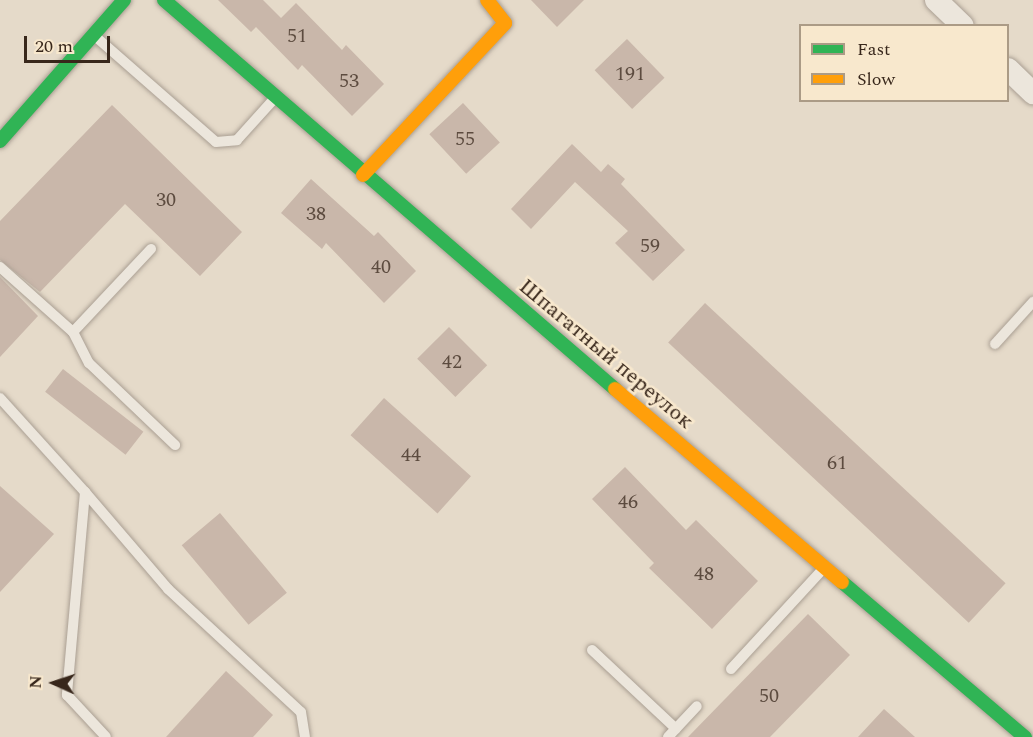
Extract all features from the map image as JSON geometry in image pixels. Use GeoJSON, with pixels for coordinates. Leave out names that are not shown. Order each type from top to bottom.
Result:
{"type":"FeatureCollection","features":[{"type":"Feature","properties":{"kind":"street"},"geometry":{"type":"LineString","coordinates":[[0,141],[124,0]]}},
{"type":"Feature","properties":{"kind":"street","name":"Шпагатный переулок"},"geometry":{"type":"LineString","coordinates":[[164,0],[363,175],[1025,737]]}},
{"type":"Feature","properties":{"kind":"street"},"geometry":{"type":"LineString","coordinates":[[363,175],[505,23],[488,0]]}},
{"type":"Feature","properties":{"kind":"street"},"geometry":{"type":"LineString","coordinates":[[936,0],[961,24]]}},
{"type":"Feature","properties":{"kind":"street"},"geometry":{"type":"LineString","coordinates":[[1009,70],[1033,93]]}},
{"type":"Feature","properties":{"kind":"lane"},"geometry":{"type":"LineString","coordinates":[[94,35],[216,142],[237,140],[275,98]]}},
{"type":"Feature","properties":{"kind":"lane"},"geometry":{"type":"LineString","coordinates":[[73,332],[151,249]]}},
{"type":"Feature","properties":{"kind":"lane"},"geometry":{"type":"LineString","coordinates":[[0,267],[73,332],[89,363],[175,445]]}},
{"type":"Feature","properties":{"kind":"lane"},"geometry":{"type":"LineString","coordinates":[[995,344],[1033,302]]}},
{"type":"Feature","properties":{"kind":"lane"},"geometry":{"type":"LineString","coordinates":[[0,398],[168,589],[301,712],[305,737]]}},
{"type":"Feature","properties":{"kind":"lane"},"geometry":{"type":"LineString","coordinates":[[85,492],[67,695],[106,737]]}},
{"type":"Feature","properties":{"kind":"lane"},"geometry":{"type":"LineString","coordinates":[[731,669],[825,567]]}},
{"type":"Feature","properties":{"kind":"lane"},"geometry":{"type":"LineString","coordinates":[[592,650],[672,733],[697,706]]}},
{"type":"Feature","properties":{"kind":"building"},"geometry":{"type":"Polygon","coordinates":[[[218,0],[263,0],[281,18],[296,3],[342,50],[346,45],[384,84],[352,116],[302,65],[298,70],[256,27],[251,32],[218,0]]]}},
{"type":"Feature","properties":{"kind":"building"},"geometry":{"type":"Polygon","coordinates":[[[531,0],[584,0],[557,27],[531,0]]]}},
{"type":"Feature","properties":{"kind":"building"},"geometry":{"type":"Polygon","coordinates":[[[627,39],[665,78],[632,109],[595,70],[627,39]]]}},
{"type":"Feature","properties":{"kind":"building"},"geometry":{"type":"Polygon","coordinates":[[[463,103],[500,142],[466,174],[429,134],[463,103]]]}},
{"type":"Feature","properties":{"kind":"building"},"geometry":{"type":"Polygon","coordinates":[[[112,105],[242,232],[200,276],[125,204],[40,292],[0,260],[0,221],[112,105]]]}},
{"type":"Feature","properties":{"kind":"building"},"geometry":{"type":"Polygon","coordinates":[[[572,144],[601,172],[608,164],[625,179],[621,184],[685,250],[653,281],[615,243],[628,231],[575,182],[531,229],[511,209],[572,144]]]}},
{"type":"Feature","properties":{"kind":"building"},"geometry":{"type":"Polygon","coordinates":[[[311,179],[374,236],[378,232],[416,271],[384,303],[326,243],[322,249],[281,213],[311,179]]]}},
{"type":"Feature","properties":{"kind":"building"},"geometry":{"type":"Polygon","coordinates":[[[0,277],[38,316],[0,357],[0,277]]]}},
{"type":"Feature","properties":{"kind":"building"},"geometry":{"type":"Polygon","coordinates":[[[705,303],[1006,583],[969,623],[668,342],[705,303]]]}},
{"type":"Feature","properties":{"kind":"building"},"geometry":{"type":"Polygon","coordinates":[[[449,327],[487,365],[455,397],[417,359],[449,327]]]}},
{"type":"Feature","properties":{"kind":"building"},"geometry":{"type":"Polygon","coordinates":[[[63,369],[143,432],[126,455],[45,392],[63,369]]]}},
{"type":"Feature","properties":{"kind":"building"},"geometry":{"type":"Polygon","coordinates":[[[384,398],[471,476],[437,513],[351,435],[384,398]]]}},
{"type":"Feature","properties":{"kind":"building"},"geometry":{"type":"Polygon","coordinates":[[[625,467],[686,530],[696,520],[758,581],[712,629],[649,568],[654,563],[592,499],[625,467]]]}},
{"type":"Feature","properties":{"kind":"building"},"geometry":{"type":"Polygon","coordinates":[[[0,486],[54,534],[0,592],[0,486]]]}},
{"type":"Feature","properties":{"kind":"building"},"geometry":{"type":"Polygon","coordinates":[[[220,513],[287,593],[249,625],[182,545],[220,513]]]}},
{"type":"Feature","properties":{"kind":"building"},"geometry":{"type":"Polygon","coordinates":[[[808,614],[850,655],[770,737],[688,737],[808,614]]]}},
{"type":"Feature","properties":{"kind":"building"},"geometry":{"type":"Polygon","coordinates":[[[226,671],[273,715],[253,737],[166,737],[226,671]]]}},
{"type":"Feature","properties":{"kind":"building"},"geometry":{"type":"Polygon","coordinates":[[[884,709],[915,737],[858,737],[884,709]]]}},
{"type":"Feature","properties":{"kind":"traffic: fast"},"geometry":{"type":"LineString","coordinates":[[0,141],[124,0]]}},
{"type":"Feature","properties":{"kind":"traffic: fast"},"geometry":{"type":"LineString","coordinates":[[164,0],[615,389]]}},
{"type":"Feature","properties":{"kind":"traffic: fast"},"geometry":{"type":"LineString","coordinates":[[842,582],[1025,737]]}},
{"type":"Feature","properties":{"kind":"traffic: slow"},"geometry":{"type":"LineString","coordinates":[[363,175],[505,23],[487,0]]}},
{"type":"Feature","properties":{"kind":"traffic: slow"},"geometry":{"type":"LineString","coordinates":[[615,389],[842,582]]}}]}
